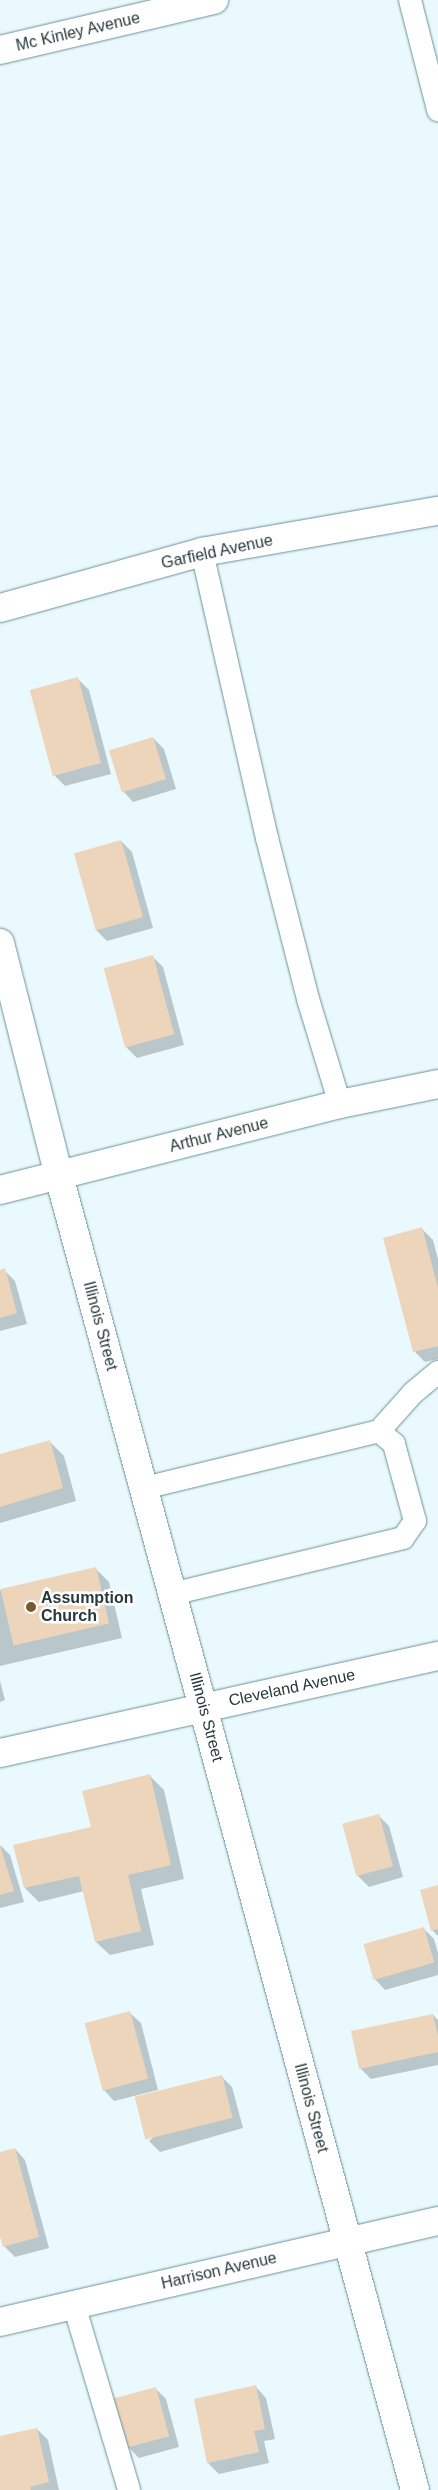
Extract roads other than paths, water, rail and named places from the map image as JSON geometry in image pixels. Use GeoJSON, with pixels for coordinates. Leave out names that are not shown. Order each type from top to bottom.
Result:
{"type":"FeatureCollection","features":[{"type":"Feature","properties":{"kind":"street","name":"Mc Kinley Avenue"},"geometry":{"type":"LineString","coordinates":[[0,50],[214,0]]}},
{"type":"Feature","properties":{"kind":"street","name":"Garfield Avenue"},"geometry":{"type":"LineString","coordinates":[[0,608],[202,552],[438,511]]}},
{"type":"Feature","properties":{"kind":"street","name":"Illinois Street"},"geometry":{"type":"LineString","coordinates":[[0,943],[60,1176],[172,1594],[415,2490]]}},
{"type":"Feature","properties":{"kind":"street","name":"Arthur Avenue"},"geometry":{"type":"LineString","coordinates":[[0,1190],[340,1104],[438,1084]]}},
{"type":"Feature","properties":{"kind":"street","name":"Cleveland Avenue"},"geometry":{"type":"LineString","coordinates":[[0,1754],[438,1656]]}},
{"type":"Feature","properties":{"kind":"street","name":"Harrison Avenue"},"geometry":{"type":"LineString","coordinates":[[0,2322],[438,2221]]}},
{"type":"Feature","properties":{"kind":"lane"},"geometry":{"type":"LineString","coordinates":[[410,0],[438,110]]}},
{"type":"Feature","properties":{"kind":"lane"},"geometry":{"type":"LineString","coordinates":[[202,552],[270,847],[308,998],[340,1104]]}},
{"type":"Feature","properties":{"kind":"lane"},"geometry":{"type":"LineString","coordinates":[[144,1488],[379,1431],[414,1393],[438,1372]]}},
{"type":"Feature","properties":{"kind":"lane"},"geometry":{"type":"LineString","coordinates":[[172,1594],[403,1538],[414,1521],[394,1444],[379,1431]]}},
{"type":"Feature","properties":{"kind":"lane"},"geometry":{"type":"LineString","coordinates":[[74,2305],[129,2490]]}},
{"type":"Feature","properties":{"kind":"place","name":"Assumption Church"},"geometry":{"type":"Point","coordinates":[31,1607]}}]}
